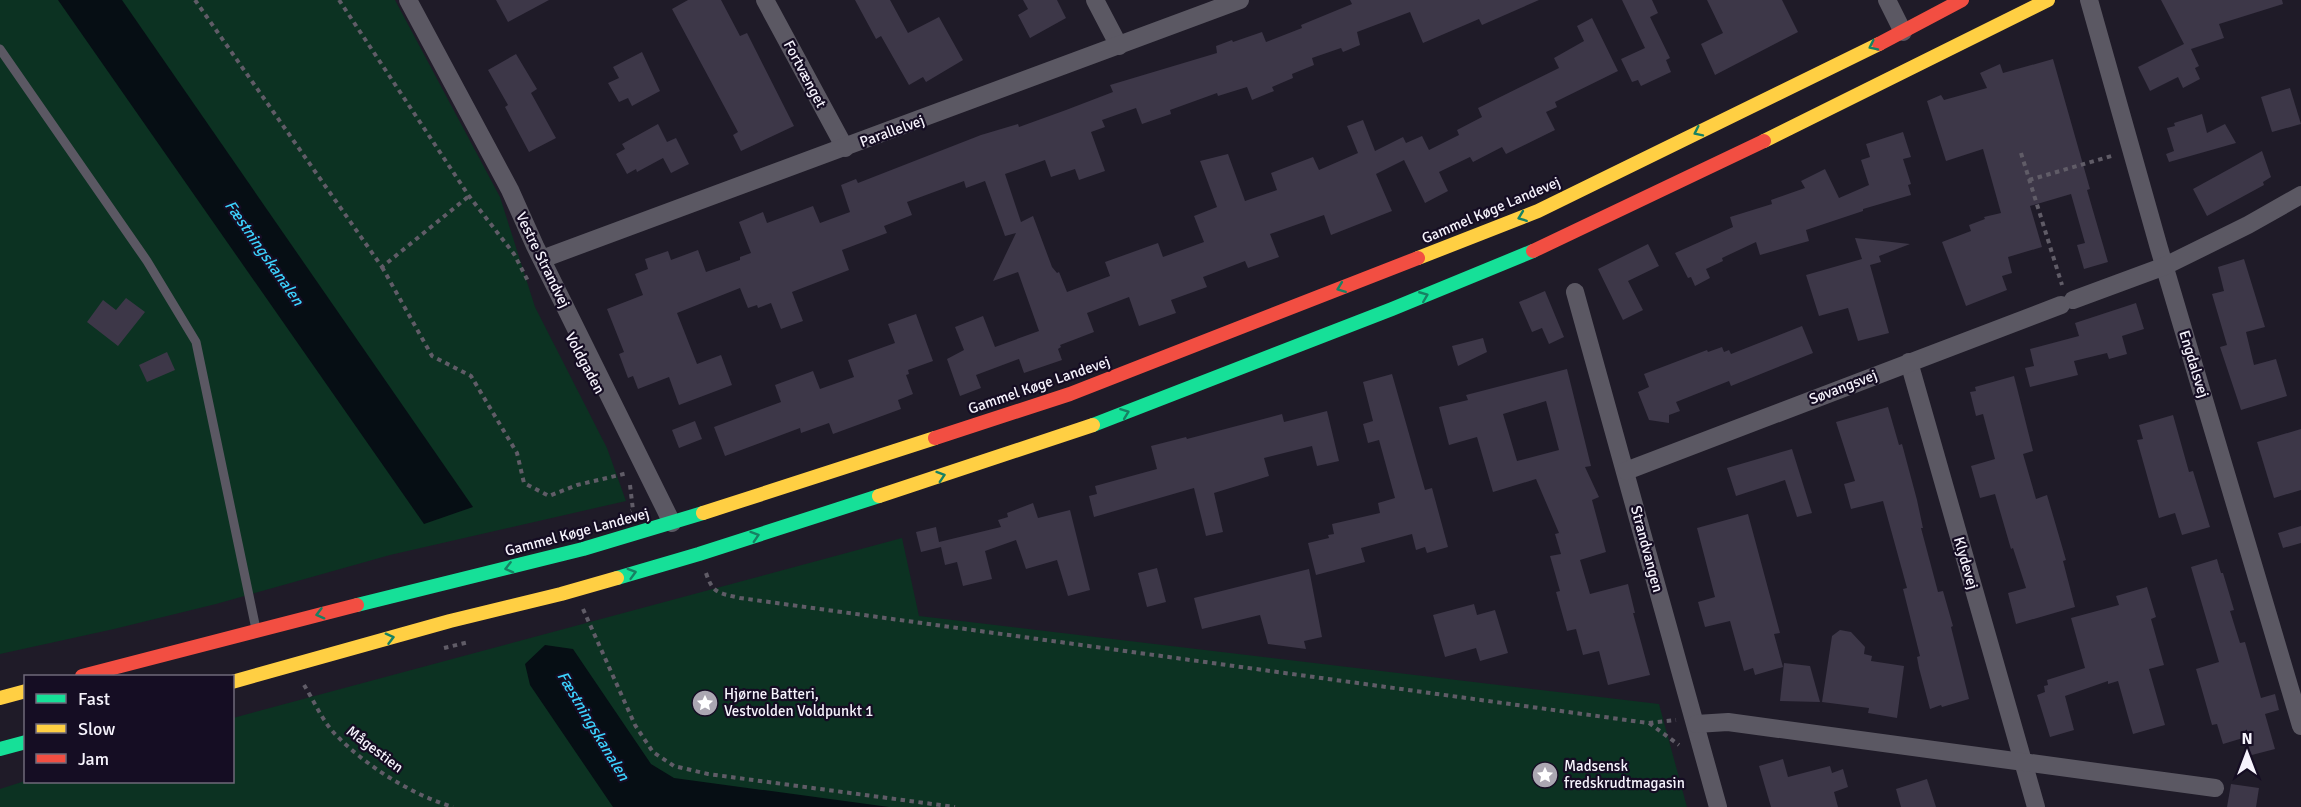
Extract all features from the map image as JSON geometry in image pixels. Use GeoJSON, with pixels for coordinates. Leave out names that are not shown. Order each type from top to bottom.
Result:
{"type":"FeatureCollection","features":[{"type":"Feature","properties":{"kind":"main road","name":"Gammel Køge Landevej"},"geometry":{"type":"LineString","coordinates":[[86,675],[566,554],[672,523],[1070,394],[1538,211],[1902,32],[1962,0]]}},
{"type":"Feature","properties":{"kind":"main road"},"geometry":{"type":"LineString","coordinates":[[234,681],[450,621],[561,594],[699,554],[1076,432],[1382,313],[1552,243],[1894,78],[2048,0]]}},
{"type":"Feature","properties":{"kind":"main road"},"geometry":{"type":"LineString","coordinates":[[0,698],[24,692]]}},
{"type":"Feature","properties":{"kind":"main road"},"geometry":{"type":"LineString","coordinates":[[0,749],[24,743]]}},
{"type":"Feature","properties":{"kind":"street","name":"Vestre Strandvej"},"geometry":{"type":"LineString","coordinates":[[408,0],[510,190],[672,523]]}},
{"type":"Feature","properties":{"kind":"street","name":"Fortvænget"},"geometry":{"type":"LineString","coordinates":[[765,0],[845,148]]}},
{"type":"Feature","properties":{"kind":"street"},"geometry":{"type":"LineString","coordinates":[[1095,0],[1119,46]]}},
{"type":"Feature","properties":{"kind":"street","name":"Parallelvej"},"geometry":{"type":"LineString","coordinates":[[542,259],[1240,0]]}},
{"type":"Feature","properties":{"kind":"street"},"geometry":{"type":"LineString","coordinates":[[1887,0],[1902,32]]}},
{"type":"Feature","properties":{"kind":"street","name":"Engdalsvej"},"geometry":{"type":"LineString","coordinates":[[2089,0],[2301,726]]}},
{"type":"Feature","properties":{"kind":"street","name":"Søvangsvej"},"geometry":{"type":"LineString","coordinates":[[1626,471],[2066,299],[2165,266],[2248,225],[2301,195]]}},
{"type":"Feature","properties":{"kind":"street","name":"Strandvangen"},"geometry":{"type":"LineString","coordinates":[[1575,292],[1718,807]]}},
{"type":"Feature","properties":{"kind":"street","name":"Klydevej"},"geometry":{"type":"LineString","coordinates":[[1909,362],[2036,807]]}},
{"type":"Feature","properties":{"kind":"street"},"geometry":{"type":"LineString","coordinates":[[1695,721],[1728,722],[2215,788]]}},
{"type":"Feature","properties":{"kind":"lane"},"geometry":{"type":"LineString","coordinates":[[0,49],[147,261],[196,342],[256,631]]}},
{"type":"Feature","properties":{"kind":"path"},"geometry":{"type":"LineString","coordinates":[[195,0],[382,267],[432,356],[471,376],[517,453],[524,483],[549,496],[577,485],[629,473]]}},
{"type":"Feature","properties":{"kind":"path"},"geometry":{"type":"LineString","coordinates":[[339,0],[469,195],[514,254],[530,285]]}},
{"type":"Feature","properties":{"kind":"path"},"geometry":{"type":"LineString","coordinates":[[2029,180],[2131,150]]}},
{"type":"Feature","properties":{"kind":"path"},"geometry":{"type":"LineString","coordinates":[[2021,153],[2066,299]]}},
{"type":"Feature","properties":{"kind":"path"},"geometry":{"type":"LineString","coordinates":[[382,267],[469,195]]}},
{"type":"Feature","properties":{"kind":"path"},"geometry":{"type":"LineString","coordinates":[[623,462],[629,473],[633,510],[623,513]]}},
{"type":"Feature","properties":{"kind":"path"},"geometry":{"type":"LineString","coordinates":[[707,577],[715,592],[740,598],[1648,723],[1695,721]]}},
{"type":"Feature","properties":{"kind":"path"},"geometry":{"type":"LineString","coordinates":[[584,612],[635,725],[653,752],[674,766],[708,774],[956,807]]}},
{"type":"Feature","properties":{"kind":"path","name":"Mågestien"},"geometry":{"type":"LineString","coordinates":[[304,685],[335,735],[388,778],[435,802],[453,807]]}},
{"type":"Feature","properties":{"kind":"path"},"geometry":{"type":"LineString","coordinates":[[1648,723],[1678,742],[1684,752]]}},
{"type":"Feature","properties":{"kind":"green space"},"geometry":{"type":"Polygon","coordinates":[[[0,0],[395,0],[500,197],[535,307],[607,448],[626,501],[390,555],[216,604],[0,654],[0,0]]]}},
{"type":"Feature","properties":{"kind":"green space"},"geometry":{"type":"Polygon","coordinates":[[[902,538],[919,616],[1659,704],[1687,807],[0,807],[0,789],[24,781],[234,783],[234,718],[902,538]]]}},
{"type":"Feature","properties":{"kind":"water","name":"Fæstningskanalen"},"geometry":{"type":"Polygon","coordinates":[[[58,0],[122,0],[473,507],[424,524],[58,0]]]}},
{"type":"Feature","properties":{"kind":"water","name":"Fæstningskanalen"},"geometry":{"type":"Polygon","coordinates":[[[545,645],[573,649],[651,764],[674,778],[889,807],[613,807],[530,685],[525,664],[545,645]]]}},
{"type":"Feature","properties":{"kind":"building"},"geometry":{"type":"Polygon","coordinates":[[[496,0],[549,0],[508,22],[496,0]]]}},
{"type":"Feature","properties":{"kind":"building"},"geometry":{"type":"Polygon","coordinates":[[[688,0],[721,0],[740,36],[747,33],[794,126],[741,151],[733,135],[738,132],[672,9],[688,0]]]}},
{"type":"Feature","properties":{"kind":"building"},"geometry":{"type":"Polygon","coordinates":[[[855,0],[890,0],[908,33],[939,17],[963,60],[926,82],[923,77],[909,85],[881,36],[876,39],[855,0]]]}},
{"type":"Feature","properties":{"kind":"building"},"geometry":{"type":"Polygon","coordinates":[[[1023,0],[1057,0],[1066,18],[1030,38],[1018,15],[1028,9],[1023,0]]]}},
{"type":"Feature","properties":{"kind":"building"},"geometry":{"type":"Polygon","coordinates":[[[1350,0],[1539,0],[1482,25],[1479,19],[1423,43],[1410,12],[1357,32],[1360,45],[1343,52],[1341,48],[1312,58],[1314,65],[1292,74],[1293,78],[1272,87],[1274,91],[1252,100],[1247,87],[1218,96],[1217,93],[1170,110],[1171,114],[1142,124],[1136,108],[1102,120],[1105,127],[1091,132],[1105,171],[1079,180],[1075,169],[1051,177],[1045,160],[1005,174],[1021,222],[1033,216],[1052,267],[1057,273],[1059,272],[1067,292],[1110,276],[1105,262],[1158,243],[1163,257],[1204,242],[1194,216],[1217,207],[1200,161],[1228,154],[1245,201],[1277,190],[1271,173],[1313,157],[1319,170],[1358,153],[1347,126],[1363,120],[1375,151],[1403,137],[1406,143],[1422,136],[1429,150],[1459,135],[1457,130],[1482,117],[1478,108],[1559,68],[1554,58],[1584,41],[1577,26],[1592,18],[1618,71],[1555,102],[1557,107],[1546,112],[1555,130],[1506,154],[1502,147],[1473,162],[1470,157],[1439,172],[1448,191],[1425,203],[1404,160],[1376,174],[1392,211],[1331,235],[1324,215],[1270,234],[1279,257],[1248,268],[1245,261],[1203,277],[1207,287],[1171,300],[1176,313],[1139,326],[1129,297],[1087,313],[1094,332],[1060,345],[1058,349],[1062,360],[1024,373],[1019,359],[976,375],[981,388],[960,396],[947,359],[964,350],[955,327],[983,316],[995,347],[1039,331],[1018,272],[993,281],[1016,233],[1005,236],[985,181],[966,188],[964,181],[907,202],[912,215],[884,226],[887,233],[842,250],[849,270],[792,292],[803,321],[781,329],[771,303],[758,308],[757,305],[748,308],[740,288],[677,313],[697,364],[721,355],[732,385],[679,405],[669,377],[638,389],[633,376],[628,378],[619,354],[624,352],[607,309],[643,295],[635,274],[648,269],[645,259],[668,251],[671,260],[698,250],[706,272],[740,260],[740,257],[751,253],[739,222],[763,212],[767,223],[813,206],[820,223],[850,212],[841,185],[856,179],[858,183],[981,135],[1018,124],[1019,127],[1066,110],[1113,92],[1110,85],[1217,53],[1216,46],[1232,40],[1233,42],[1262,32],[1266,42],[1352,4],[1350,0]]]}},
{"type":"Feature","properties":{"kind":"building"},"geometry":{"type":"Polygon","coordinates":[[[1622,0],[1652,0],[1658,13],[1650,17],[1670,58],[1666,60],[1671,72],[1641,86],[1638,80],[1632,82],[1621,59],[1645,48],[1622,0]]]}},
{"type":"Feature","properties":{"kind":"building"},"geometry":{"type":"Polygon","coordinates":[[[1707,0],[1782,0],[1798,32],[1715,75],[1701,44],[1723,33],[1707,0]]]}},
{"type":"Feature","properties":{"kind":"building"},"geometry":{"type":"Polygon","coordinates":[[[2161,0],[2282,0],[2283,4],[2219,24],[2224,38],[2191,49],[2199,66],[2195,68],[2200,79],[2183,88],[2178,77],[2150,91],[2138,67],[2184,44],[2161,0]]]}},
{"type":"Feature","properties":{"kind":"building"},"geometry":{"type":"Polygon","coordinates":[[[642,52],[660,91],[632,106],[628,98],[619,102],[608,83],[619,78],[613,67],[642,52]]]}},
{"type":"Feature","properties":{"kind":"building"},"geometry":{"type":"Polygon","coordinates":[[[516,54],[537,89],[531,93],[556,138],[529,152],[505,107],[508,105],[488,70],[516,54]]]}},
{"type":"Feature","properties":{"kind":"building"},"geometry":{"type":"Polygon","coordinates":[[[2053,59],[2108,262],[2084,269],[2077,245],[2085,243],[2071,194],[2030,206],[2042,247],[2008,257],[2012,273],[2002,276],[2007,290],[1966,306],[1942,242],[1971,231],[1969,225],[1985,219],[1984,217],[2001,213],[1983,149],[1946,161],[1927,101],[1941,95],[1944,100],[1987,88],[1980,73],[2000,64],[2003,73],[2053,59]]]}},
{"type":"Feature","properties":{"kind":"building"},"geometry":{"type":"Polygon","coordinates":[[[2290,88],[2301,124],[2272,132],[2261,97],[2290,88]]]}},
{"type":"Feature","properties":{"kind":"building"},"geometry":{"type":"Polygon","coordinates":[[[2202,114],[2207,133],[2225,124],[2236,143],[2169,162],[2166,154],[2174,151],[2167,128],[2175,126],[2174,123],[2202,114]]]}},
{"type":"Feature","properties":{"kind":"building"},"geometry":{"type":"Polygon","coordinates":[[[658,124],[667,142],[676,138],[689,164],[671,173],[663,158],[637,172],[636,169],[627,174],[616,154],[625,149],[622,144],[658,124]]]}},
{"type":"Feature","properties":{"kind":"building"},"geometry":{"type":"Polygon","coordinates":[[[1903,132],[1911,157],[1903,159],[1911,184],[1908,185],[1911,195],[1863,209],[1863,211],[1806,230],[1809,241],[1760,255],[1756,242],[1722,258],[1723,261],[1706,269],[1710,278],[1695,286],[1691,277],[1688,278],[1675,253],[1733,227],[1730,217],[1772,204],[1771,200],[1805,188],[1801,181],[1825,169],[1839,198],[1869,185],[1861,160],[1870,157],[1866,144],[1903,132]]]}},
{"type":"Feature","properties":{"kind":"building"},"geometry":{"type":"Polygon","coordinates":[[[2262,151],[2271,177],[2263,182],[2264,185],[2207,216],[2193,189],[2262,151]]]}},
{"type":"Feature","properties":{"kind":"building"},"geometry":{"type":"Polygon","coordinates":[[[1855,238],[1910,244],[1879,256],[1881,262],[1870,265],[1889,333],[1858,341],[1848,308],[1819,316],[1806,275],[1862,259],[1855,238]]]}},
{"type":"Feature","properties":{"kind":"building"},"geometry":{"type":"Polygon","coordinates":[[[1648,244],[1659,266],[1628,281],[1643,310],[1623,320],[1598,269],[1648,244]]]}},
{"type":"Feature","properties":{"kind":"building"},"geometry":{"type":"Polygon","coordinates":[[[2244,259],[2265,327],[2246,332],[2254,365],[2276,359],[2287,396],[2241,410],[2220,347],[2227,345],[2212,294],[2224,291],[2218,267],[2244,259]]]}},
{"type":"Feature","properties":{"kind":"building"},"geometry":{"type":"Polygon","coordinates":[[[1545,291],[1564,337],[1549,344],[1542,328],[1532,332],[1519,302],[1545,291]]]}},
{"type":"Feature","properties":{"kind":"building"},"geometry":{"type":"Polygon","coordinates":[[[126,298],[145,312],[118,346],[87,322],[103,300],[116,310],[126,298]]]}},
{"type":"Feature","properties":{"kind":"building"},"geometry":{"type":"Polygon","coordinates":[[[2136,303],[2144,329],[2122,336],[2127,354],[2109,359],[2107,353],[2074,361],[2078,375],[2030,387],[2025,368],[2034,366],[2030,349],[2079,336],[2075,323],[2136,303]]]}},
{"type":"Feature","properties":{"kind":"building"},"geometry":{"type":"Polygon","coordinates":[[[916,314],[933,361],[908,370],[909,374],[906,375],[913,394],[898,400],[901,409],[833,434],[829,423],[801,433],[800,428],[725,456],[714,427],[781,402],[775,385],[813,371],[820,389],[854,377],[848,360],[895,343],[888,324],[916,314]]]}},
{"type":"Feature","properties":{"kind":"building"},"geometry":{"type":"Polygon","coordinates":[[[1802,326],[1813,353],[1731,386],[1729,381],[1676,402],[1680,411],[1669,415],[1669,423],[1649,420],[1638,392],[1649,387],[1644,374],[1707,350],[1708,352],[1722,347],[1724,352],[1729,350],[1731,354],[1802,326]]]}},
{"type":"Feature","properties":{"kind":"building"},"geometry":{"type":"Polygon","coordinates":[[[1483,338],[1487,352],[1458,366],[1452,346],[1483,338]]]}},
{"type":"Feature","properties":{"kind":"building"},"geometry":{"type":"Polygon","coordinates":[[[167,352],[175,370],[147,382],[139,365],[167,352]]]}},
{"type":"Feature","properties":{"kind":"building"},"geometry":{"type":"Polygon","coordinates":[[[1567,369],[1591,466],[1585,467],[1599,497],[1592,500],[1606,552],[1580,560],[1590,594],[1628,584],[1635,613],[1633,613],[1650,675],[1608,685],[1599,651],[1583,655],[1576,629],[1567,631],[1556,592],[1560,591],[1550,556],[1561,554],[1555,534],[1559,533],[1536,479],[1493,492],[1477,437],[1449,445],[1439,407],[1468,400],[1466,395],[1567,369]],[[1546,401],[1503,414],[1517,461],[1559,450],[1546,401]]]}},
{"type":"Feature","properties":{"kind":"building"},"geometry":{"type":"Polygon","coordinates":[[[1392,374],[1425,490],[1432,488],[1448,547],[1427,553],[1425,547],[1416,550],[1412,534],[1361,548],[1365,562],[1316,575],[1308,543],[1329,538],[1328,535],[1334,534],[1332,524],[1380,513],[1378,503],[1395,498],[1379,440],[1368,443],[1363,424],[1373,421],[1363,382],[1392,374]]]}},
{"type":"Feature","properties":{"kind":"building"},"geometry":{"type":"Polygon","coordinates":[[[2014,376],[2033,451],[2023,454],[2036,499],[2047,495],[2066,560],[2063,561],[2075,607],[2016,624],[2008,593],[2026,588],[2013,548],[2011,549],[1995,494],[1980,498],[1971,466],[1995,459],[1983,414],[1976,416],[1970,392],[1976,391],[1975,387],[2014,376]]]}},
{"type":"Feature","properties":{"kind":"building"},"geometry":{"type":"Polygon","coordinates":[[[1888,407],[1899,445],[1902,444],[1938,592],[1943,591],[1953,626],[1951,627],[1969,699],[1930,709],[1919,668],[1917,657],[1920,656],[1903,589],[1907,588],[1883,501],[1851,509],[1844,484],[1855,481],[1836,422],[1888,407]]]}},
{"type":"Feature","properties":{"kind":"building"},"geometry":{"type":"Polygon","coordinates":[[[1327,411],[1339,461],[1317,466],[1312,446],[1264,458],[1269,476],[1214,493],[1223,532],[1206,536],[1194,488],[1094,517],[1089,496],[1097,494],[1095,486],[1157,469],[1151,446],[1282,414],[1284,422],[1327,411]]]}},
{"type":"Feature","properties":{"kind":"building"},"geometry":{"type":"Polygon","coordinates":[[[2173,415],[2189,472],[2193,471],[2210,527],[2182,535],[2175,513],[2159,518],[2137,440],[2143,439],[2139,425],[2173,415]]]}},
{"type":"Feature","properties":{"kind":"building"},"geometry":{"type":"Polygon","coordinates":[[[695,421],[702,439],[679,448],[672,430],[695,421]]]}},
{"type":"Feature","properties":{"kind":"building"},"geometry":{"type":"Polygon","coordinates":[[[2301,429],[2301,490],[2274,498],[2257,442],[2301,429]]]}},
{"type":"Feature","properties":{"kind":"building"},"geometry":{"type":"Polygon","coordinates":[[[1792,449],[1812,513],[1797,517],[1785,480],[1736,496],[1727,468],[1792,449]]]}},
{"type":"Feature","properties":{"kind":"building"},"geometry":{"type":"Polygon","coordinates":[[[1033,503],[1038,518],[1070,510],[1090,590],[1068,596],[1057,560],[1026,569],[1016,540],[985,551],[992,579],[963,586],[957,562],[945,565],[941,547],[921,552],[916,532],[936,527],[939,542],[1001,527],[998,520],[1008,517],[1007,513],[1033,503]]]}},
{"type":"Feature","properties":{"kind":"building"},"geometry":{"type":"Polygon","coordinates":[[[1748,514],[1780,633],[1774,634],[1783,667],[1755,675],[1753,668],[1744,671],[1730,621],[1705,627],[1698,602],[1715,597],[1697,528],[1748,514]]]}},
{"type":"Feature","properties":{"kind":"building"},"geometry":{"type":"Polygon","coordinates":[[[2301,526],[2301,543],[2283,548],[2278,533],[2301,526]]]}},
{"type":"Feature","properties":{"kind":"building"},"geometry":{"type":"Polygon","coordinates":[[[2217,559],[2234,610],[2230,611],[2240,643],[2245,642],[2261,698],[2275,694],[2279,710],[2265,714],[2275,749],[2248,756],[2243,738],[2223,744],[2217,724],[2212,725],[2196,669],[2219,662],[2191,567],[2217,559]]]}},
{"type":"Feature","properties":{"kind":"building"},"geometry":{"type":"Polygon","coordinates":[[[1157,568],[1166,602],[1147,607],[1138,573],[1157,568]]]}},
{"type":"Feature","properties":{"kind":"building"},"geometry":{"type":"Polygon","coordinates":[[[1309,569],[1322,637],[1304,641],[1306,649],[1268,644],[1260,615],[1202,629],[1194,598],[1309,569]]]}},
{"type":"Feature","properties":{"kind":"building"},"geometry":{"type":"Polygon","coordinates":[[[2147,587],[2156,617],[2151,619],[2164,665],[2149,669],[2165,725],[2133,734],[2118,681],[2108,684],[2108,681],[2065,696],[2074,730],[2050,737],[2037,695],[2045,692],[2044,686],[2048,685],[2047,680],[2085,668],[2071,618],[2119,605],[2116,596],[2147,587]]]}},
{"type":"Feature","properties":{"kind":"building"},"geometry":{"type":"Polygon","coordinates":[[[1474,604],[1477,615],[1495,610],[1508,653],[1480,661],[1476,648],[1445,657],[1433,615],[1474,604]]]}},
{"type":"Feature","properties":{"kind":"building"},"geometry":{"type":"Polygon","coordinates":[[[1840,630],[1851,632],[1865,647],[1864,654],[1872,656],[1871,661],[1904,666],[1897,718],[1868,713],[1869,708],[1822,702],[1832,636],[1840,630]]]}},
{"type":"Feature","properties":{"kind":"building"},"geometry":{"type":"Polygon","coordinates":[[[1784,663],[1810,666],[1820,702],[1780,701],[1784,663]]]}},
{"type":"Feature","properties":{"kind":"building"},"geometry":{"type":"Polygon","coordinates":[[[1783,759],[1788,777],[1830,766],[1832,773],[1843,769],[1848,787],[1834,792],[1838,807],[1771,807],[1759,766],[1783,759]]]}},
{"type":"Feature","properties":{"kind":"building"},"geometry":{"type":"Polygon","coordinates":[[[1927,779],[1936,807],[1901,807],[1896,789],[1927,779]]]}},
{"type":"Feature","properties":{"kind":"building"},"geometry":{"type":"Polygon","coordinates":[[[2231,784],[2259,788],[2256,807],[2227,807],[2231,784]]]}},
{"type":"Feature","properties":{"kind":"traffic: fast"},"geometry":{"type":"LineString","coordinates":[[1093,425],[1392,309],[1533,251]]}},
{"type":"Feature","properties":{"kind":"traffic: fast"},"geometry":{"type":"LineString","coordinates":[[617,578],[879,496]]}},
{"type":"Feature","properties":{"kind":"traffic: fast"},"geometry":{"type":"LineString","coordinates":[[357,605],[583,549],[703,513]]}},
{"type":"Feature","properties":{"kind":"traffic: fast"},"geometry":{"type":"LineString","coordinates":[[0,749],[24,743]]}},
{"type":"Feature","properties":{"kind":"traffic: slow"},"geometry":{"type":"LineString","coordinates":[[1764,141],[2048,0]]}},
{"type":"Feature","properties":{"kind":"traffic: slow"},"geometry":{"type":"LineString","coordinates":[[1418,258],[1538,211],[1879,44]]}},
{"type":"Feature","properties":{"kind":"traffic: slow"},"geometry":{"type":"LineString","coordinates":[[879,496],[1093,425]]}},
{"type":"Feature","properties":{"kind":"traffic: slow"},"geometry":{"type":"LineString","coordinates":[[703,513],[935,438]]}},
{"type":"Feature","properties":{"kind":"traffic: slow"},"geometry":{"type":"LineString","coordinates":[[234,681],[450,621],[617,578]]}},
{"type":"Feature","properties":{"kind":"traffic: slow"},"geometry":{"type":"LineString","coordinates":[[0,698],[24,692]]}},
{"type":"Feature","properties":{"kind":"traffic: jam"},"geometry":{"type":"LineString","coordinates":[[1879,44],[1962,0]]}},
{"type":"Feature","properties":{"kind":"traffic: jam"},"geometry":{"type":"LineString","coordinates":[[1533,251],[1764,141]]}},
{"type":"Feature","properties":{"kind":"traffic: jam"},"geometry":{"type":"LineString","coordinates":[[935,438],[1070,394],[1418,258]]}},
{"type":"Feature","properties":{"kind":"traffic: jam"},"geometry":{"type":"LineString","coordinates":[[86,675],[357,605]]}},
{"type":"Feature","properties":{"kind":"place","name":"Hjørne Batteri, Vestvolden Voldpunkt 1"},"geometry":{"type":"Point","coordinates":[705,703]}},
{"type":"Feature","properties":{"kind":"place","name":"Madsensk fredskrudtmagasin"},"geometry":{"type":"Point","coordinates":[1545,775]}}]}
